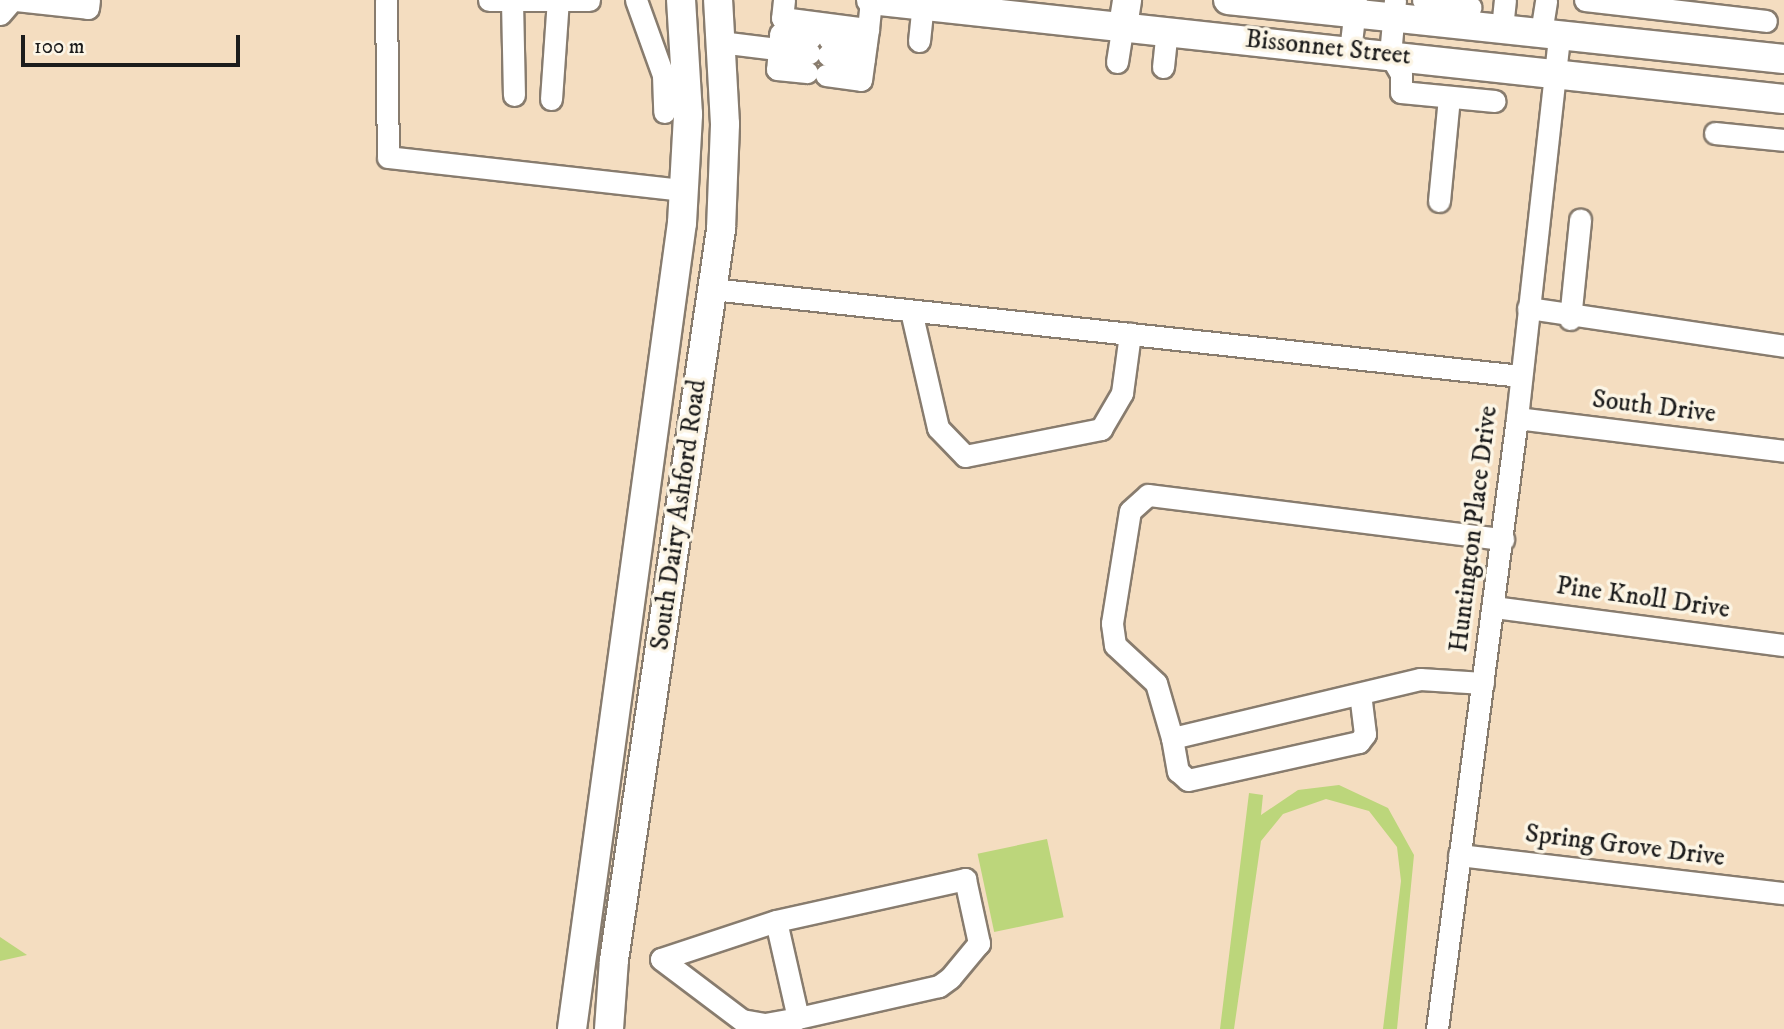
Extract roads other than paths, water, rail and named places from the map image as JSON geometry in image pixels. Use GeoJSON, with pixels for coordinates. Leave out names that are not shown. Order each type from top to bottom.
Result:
{"type":"FeatureCollection","features":[{"type":"Feature","properties":{"kind":"main road","name":"South Dairy Ashford Road"},"geometry":{"type":"LineString","coordinates":[[572,1029],[612,703],[682,223],[684,190],[674,76],[683,32],[681,0]]}},
{"type":"Feature","properties":{"kind":"main road","name":"South Dairy Ashford Road"},"geometry":{"type":"LineString","coordinates":[[609,1029],[614,960],[720,229],[718,0]]}},
{"type":"Feature","properties":{"kind":"main road","name":"Bissonnet Street"},"geometry":{"type":"LineString","coordinates":[[871,0],[923,5],[1126,13],[1167,31],[1784,99]]}},
{"type":"Feature","properties":{"kind":"main road","name":"Bissonnet Street"},"geometry":{"type":"LineString","coordinates":[[1228,0],[1504,12],[1550,34],[1784,59]]}},
{"type":"Feature","properties":{"kind":"main road"},"geometry":{"type":"LineString","coordinates":[[682,223],[720,229]]}},
{"type":"Feature","properties":{"kind":"main road"},"geometry":{"type":"LineString","coordinates":[[647,462],[687,467]]}},
{"type":"Feature","properties":{"kind":"main road"},"geometry":{"type":"LineString","coordinates":[[612,703],[650,708]]}},
{"type":"Feature","properties":{"kind":"main road"},"geometry":{"type":"LineString","coordinates":[[579,956],[614,960]]}},
{"type":"Feature","properties":{"kind":"street"},"geometry":{"type":"LineString","coordinates":[[0,14],[14,0],[88,8],[89,0]]}},
{"type":"Feature","properties":{"kind":"street"},"geometry":{"type":"LineString","coordinates":[[386,0],[388,157],[684,190]]}},
{"type":"Feature","properties":{"kind":"street"},"geometry":{"type":"LineString","coordinates":[[489,0],[589,0]]}},
{"type":"Feature","properties":{"kind":"street"},"geometry":{"type":"LineString","coordinates":[[636,0],[674,76],[664,112]]}},
{"type":"Feature","properties":{"kind":"street"},"geometry":{"type":"LineString","coordinates":[[781,25],[818,55],[860,80],[871,0]]}},
{"type":"Feature","properties":{"kind":"street"},"geometry":{"type":"LineString","coordinates":[[1423,0],[1473,9]]}},
{"type":"Feature","properties":{"kind":"street","name":"Huntington Place Drive"},"geometry":{"type":"LineString","coordinates":[[1437,1029],[1503,538],[1554,73],[1546,0]]}},
{"type":"Feature","properties":{"kind":"street"},"geometry":{"type":"LineString","coordinates":[[1585,0],[1766,21]]}},
{"type":"Feature","properties":{"kind":"street"},"geometry":{"type":"LineString","coordinates":[[512,1],[514,95]]}},
{"type":"Feature","properties":{"kind":"street"},"geometry":{"type":"LineString","coordinates":[[551,99],[558,2]]}},
{"type":"Feature","properties":{"kind":"street"},"geometry":{"type":"LineString","coordinates":[[919,41],[923,5]]}},
{"type":"Feature","properties":{"kind":"street"},"geometry":{"type":"LineString","coordinates":[[1350,51],[1355,7]]}},
{"type":"Feature","properties":{"kind":"street"},"geometry":{"type":"LineString","coordinates":[[1394,9],[1390,55],[1401,74],[1401,92],[1495,101]]}},
{"type":"Feature","properties":{"kind":"street"},"geometry":{"type":"LineString","coordinates":[[1117,62],[1126,13]]}},
{"type":"Feature","properties":{"kind":"street"},"geometry":{"type":"LineString","coordinates":[[720,42],[781,25],[866,44]]}},
{"type":"Feature","properties":{"kind":"street"},"geometry":{"type":"LineString","coordinates":[[649,30],[683,32]]}},
{"type":"Feature","properties":{"kind":"street"},"geometry":{"type":"LineString","coordinates":[[1163,67],[1167,31]]}},
{"type":"Feature","properties":{"kind":"street"},"geometry":{"type":"LineString","coordinates":[[818,55],[866,44]]}},
{"type":"Feature","properties":{"kind":"street"},"geometry":{"type":"LineString","coordinates":[[1439,201],[1456,98],[1467,63]]}},
{"type":"Feature","properties":{"kind":"street"},"geometry":{"type":"LineString","coordinates":[[1715,133],[1784,140]]}},
{"type":"Feature","properties":{"kind":"street"},"geometry":{"type":"LineString","coordinates":[[1570,319],[1580,220]]}},
{"type":"Feature","properties":{"kind":"street"},"geometry":{"type":"LineString","coordinates":[[712,289],[1521,376]]}},
{"type":"Feature","properties":{"kind":"street"},"geometry":{"type":"LineString","coordinates":[[1528,308],[1570,319],[1784,346]]}},
{"type":"Feature","properties":{"kind":"street"},"geometry":{"type":"LineString","coordinates":[[911,311],[938,428],[965,456],[1101,429],[1122,393],[1130,334]]}},
{"type":"Feature","properties":{"kind":"street","name":"South Drive"},"geometry":{"type":"LineString","coordinates":[[1517,418],[1784,451]]}},
{"type":"Feature","properties":{"kind":"street"},"geometry":{"type":"LineString","coordinates":[[1360,696],[1365,734],[1359,743],[1188,780],[1178,771],[1172,738],[1156,683],[1115,645],[1112,623],[1130,511],[1148,495],[1503,538]]}},
{"type":"Feature","properties":{"kind":"street","name":"Pine Knoll Drive"},"geometry":{"type":"LineString","coordinates":[[1494,607],[1784,645]]}},
{"type":"Feature","properties":{"kind":"street"},"geometry":{"type":"LineString","coordinates":[[1172,738],[1360,696],[1420,679],[1483,682]]}},
{"type":"Feature","properties":{"kind":"street","name":"Spring Grove Drive"},"geometry":{"type":"LineString","coordinates":[[1459,855],[1784,893]]}},
{"type":"Feature","properties":{"kind":"street"},"geometry":{"type":"LineString","coordinates":[[965,880],[977,935],[976,949],[939,986],[798,1018],[743,1020],[661,959],[776,920],[965,880]]}},
{"type":"Feature","properties":{"kind":"street"},"geometry":{"type":"LineString","coordinates":[[776,920],[798,1018]]}}]}
